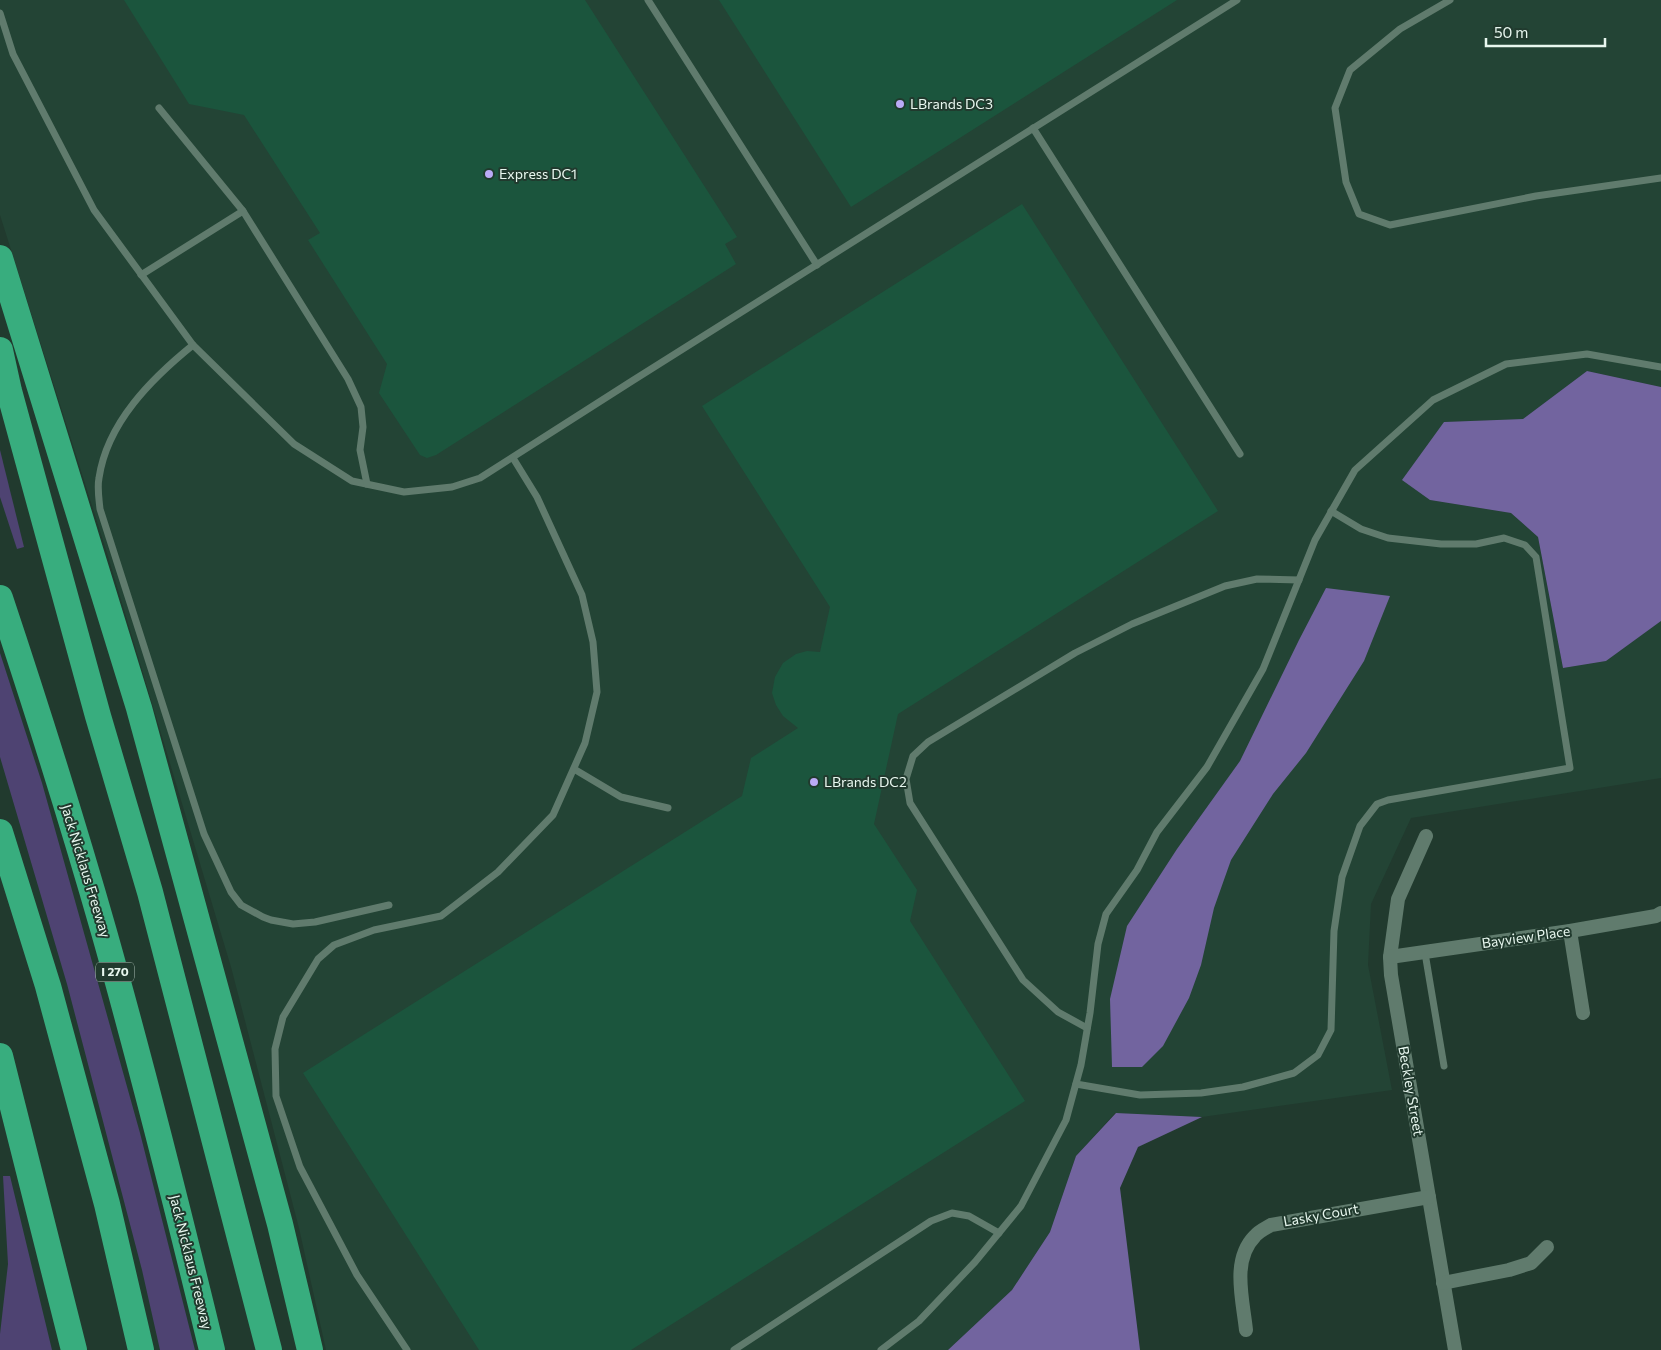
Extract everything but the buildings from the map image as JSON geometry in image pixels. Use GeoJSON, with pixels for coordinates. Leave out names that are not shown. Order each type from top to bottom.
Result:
{"type":"FeatureCollection","features":[{"type":"Feature","properties":{"kind":"highway"},"geometry":{"type":"LineString","coordinates":[[0,258],[139,708],[280,1224],[310,1350]]}},
{"type":"Feature","properties":{"kind":"highway"},"geometry":{"type":"LineString","coordinates":[[0,350],[9,391],[98,716],[150,892],[269,1350]]}},
{"type":"Feature","properties":{"kind":"highway","name":"Jack Nicklaus Freeway"},"geometry":{"type":"LineString","coordinates":[[0,598],[40,717],[104,932],[174,1190],[212,1350]]}},
{"type":"Feature","properties":{"kind":"highway"},"geometry":{"type":"LineString","coordinates":[[0,832],[50,995],[107,1204],[141,1350]]}},
{"type":"Feature","properties":{"kind":"highway"},"geometry":{"type":"LineString","coordinates":[[0,1056],[74,1350]]}},
{"type":"Feature","properties":{"kind":"street","name":"Beckley Street"},"geometry":{"type":"LineString","coordinates":[[1426,836],[1398,899],[1390,958],[1391,975],[1454,1350]]}},
{"type":"Feature","properties":{"kind":"street","name":"Bayview Place"},"geometry":{"type":"LineString","coordinates":[[1390,958],[1570,931],[1649,917],[1661,913]]}},
{"type":"Feature","properties":{"kind":"street"},"geometry":{"type":"LineString","coordinates":[[1570,931],[1583,1013]]}},
{"type":"Feature","properties":{"kind":"street","name":"Lasky Court"},"geometry":{"type":"LineString","coordinates":[[1246,1330],[1240,1274],[1244,1252],[1255,1236],[1271,1224],[1429,1196]]}},
{"type":"Feature","properties":{"kind":"street"},"geometry":{"type":"LineString","coordinates":[[1443,1283],[1531,1264],[1547,1247]]}},
{"type":"Feature","properties":{"kind":"lane"},"geometry":{"type":"LineString","coordinates":[[648,0],[817,265]]}},
{"type":"Feature","properties":{"kind":"lane"},"geometry":{"type":"LineString","coordinates":[[0,13],[13,54],[94,210],[193,345],[294,444],[352,481],[404,492],[452,487],[480,478],[1237,0]]}},
{"type":"Feature","properties":{"kind":"lane"},"geometry":{"type":"LineString","coordinates":[[1450,0],[1400,29],[1350,70],[1335,108],[1346,182],[1359,214],[1390,225],[1536,196],[1661,178]]}},
{"type":"Feature","properties":{"kind":"lane"},"geometry":{"type":"LineString","coordinates":[[160,108],[243,212],[348,379],[361,407],[363,427],[360,450],[367,484]]}},
{"type":"Feature","properties":{"kind":"lane"},"geometry":{"type":"LineString","coordinates":[[1033,128],[1240,454]]}},
{"type":"Feature","properties":{"kind":"lane"},"geometry":{"type":"LineString","coordinates":[[141,275],[243,212]]}},
{"type":"Feature","properties":{"kind":"lane"},"geometry":{"type":"LineString","coordinates":[[193,345],[170,363],[132,404],[107,447],[98,480],[100,509],[204,834],[231,892],[241,905],[271,920],[293,924],[315,922],[389,905]]}},
{"type":"Feature","properties":{"kind":"lane"},"geometry":{"type":"LineString","coordinates":[[881,1350],[919,1321],[975,1262],[1021,1206],[1066,1120],[1081,1066],[1098,944],[1106,914],[1137,870],[1157,832],[1211,759],[1263,669],[1315,540],[1355,470],[1433,400],[1506,364],[1588,354],[1661,367]]}},
{"type":"Feature","properties":{"kind":"lane"},"geometry":{"type":"LineString","coordinates":[[407,1350],[357,1275],[300,1167],[276,1096],[275,1050],[283,1017],[318,959],[334,945],[374,930],[440,916],[498,872],[553,815],[585,744],[598,692],[593,642],[582,595],[537,496],[513,458]]}},
{"type":"Feature","properties":{"kind":"lane"},"geometry":{"type":"LineString","coordinates":[[1076,1084],[1140,1096],[1201,1093],[1243,1087],[1294,1073],[1318,1055],[1331,1030],[1334,931],[1342,877],[1360,826],[1377,804],[1388,800],[1570,768],[1536,557],[1525,544],[1504,538],[1476,544],[1441,544],[1388,538],[1361,529],[1331,511]]}},
{"type":"Feature","properties":{"kind":"lane"},"geometry":{"type":"LineString","coordinates":[[1087,1028],[1058,1012],[1023,980],[996,938],[910,803],[906,779],[913,756],[928,742],[1032,679],[1076,653],[1132,624],[1225,586],[1257,579],[1299,580]]}},
{"type":"Feature","properties":{"kind":"lane"},"geometry":{"type":"LineString","coordinates":[[574,769],[621,797],[668,808]]}},
{"type":"Feature","properties":{"kind":"lane"},"geometry":{"type":"LineString","coordinates":[[1425,953],[1444,1066]]}},
{"type":"Feature","properties":{"kind":"lane"},"geometry":{"type":"LineString","coordinates":[[734,1350],[931,1221],[952,1213],[969,1216],[999,1233]]}},
{"type":"Feature","properties":{"kind":"shaded area"},"geometry":{"type":"Polygon","coordinates":[[[0,0],[1661,0],[1661,387],[1587,371],[1523,419],[1444,422],[1430,500],[1511,513],[1538,537],[1563,668],[1606,661],[1661,621],[1661,778],[1411,818],[1371,904],[1368,965],[1392,1090],[1202,1117],[1115,1113],[1076,1156],[1050,1232],[1012,1290],[948,1350],[326,1350],[299,1228],[231,967],[107,553],[0,215],[0,0]]]}},
{"type":"Feature","properties":{"kind":"shaded area"},"geometry":{"type":"Polygon","coordinates":[[[1587,371],[1661,387],[1661,621],[1606,661],[1563,668],[1538,537],[1511,513],[1430,500],[1402,480],[1444,422],[1523,419],[1587,371]]]}},
{"type":"Feature","properties":{"kind":"shaded area"},"geometry":{"type":"Polygon","coordinates":[[[0,450],[24,547],[17,549],[0,497],[0,450]]]}},
{"type":"Feature","properties":{"kind":"shaded area"},"geometry":{"type":"Polygon","coordinates":[[[1326,588],[1390,596],[1364,661],[1306,753],[1273,794],[1231,860],[1214,908],[1201,965],[1189,998],[1163,1046],[1142,1067],[1112,1067],[1110,999],[1127,926],[1177,849],[1240,761],[1326,588]]]}},
{"type":"Feature","properties":{"kind":"shaded area"},"geometry":{"type":"Polygon","coordinates":[[[0,653],[42,783],[140,1133],[195,1350],[160,1350],[142,1270],[67,984],[0,757],[0,653]]]}},
{"type":"Feature","properties":{"kind":"shaded area"},"geometry":{"type":"Polygon","coordinates":[[[1116,1113],[1202,1117],[1138,1147],[1120,1188],[1140,1350],[948,1350],[1012,1290],[1050,1232],[1076,1156],[1116,1113]]]}},
{"type":"Feature","properties":{"kind":"shaded area"},"geometry":{"type":"Polygon","coordinates":[[[3,1176],[10,1176],[52,1350],[0,1350],[8,1264],[3,1176]]]}},
{"type":"Feature","properties":{"kind":"place","name":"LBrands DC3"},"geometry":{"type":"Point","coordinates":[900,104]}},
{"type":"Feature","properties":{"kind":"place","name":"Express DC1"},"geometry":{"type":"Point","coordinates":[489,174]}},
{"type":"Feature","properties":{"kind":"place","name":"LBrands DC2"},"geometry":{"type":"Point","coordinates":[814,782]}}]}
